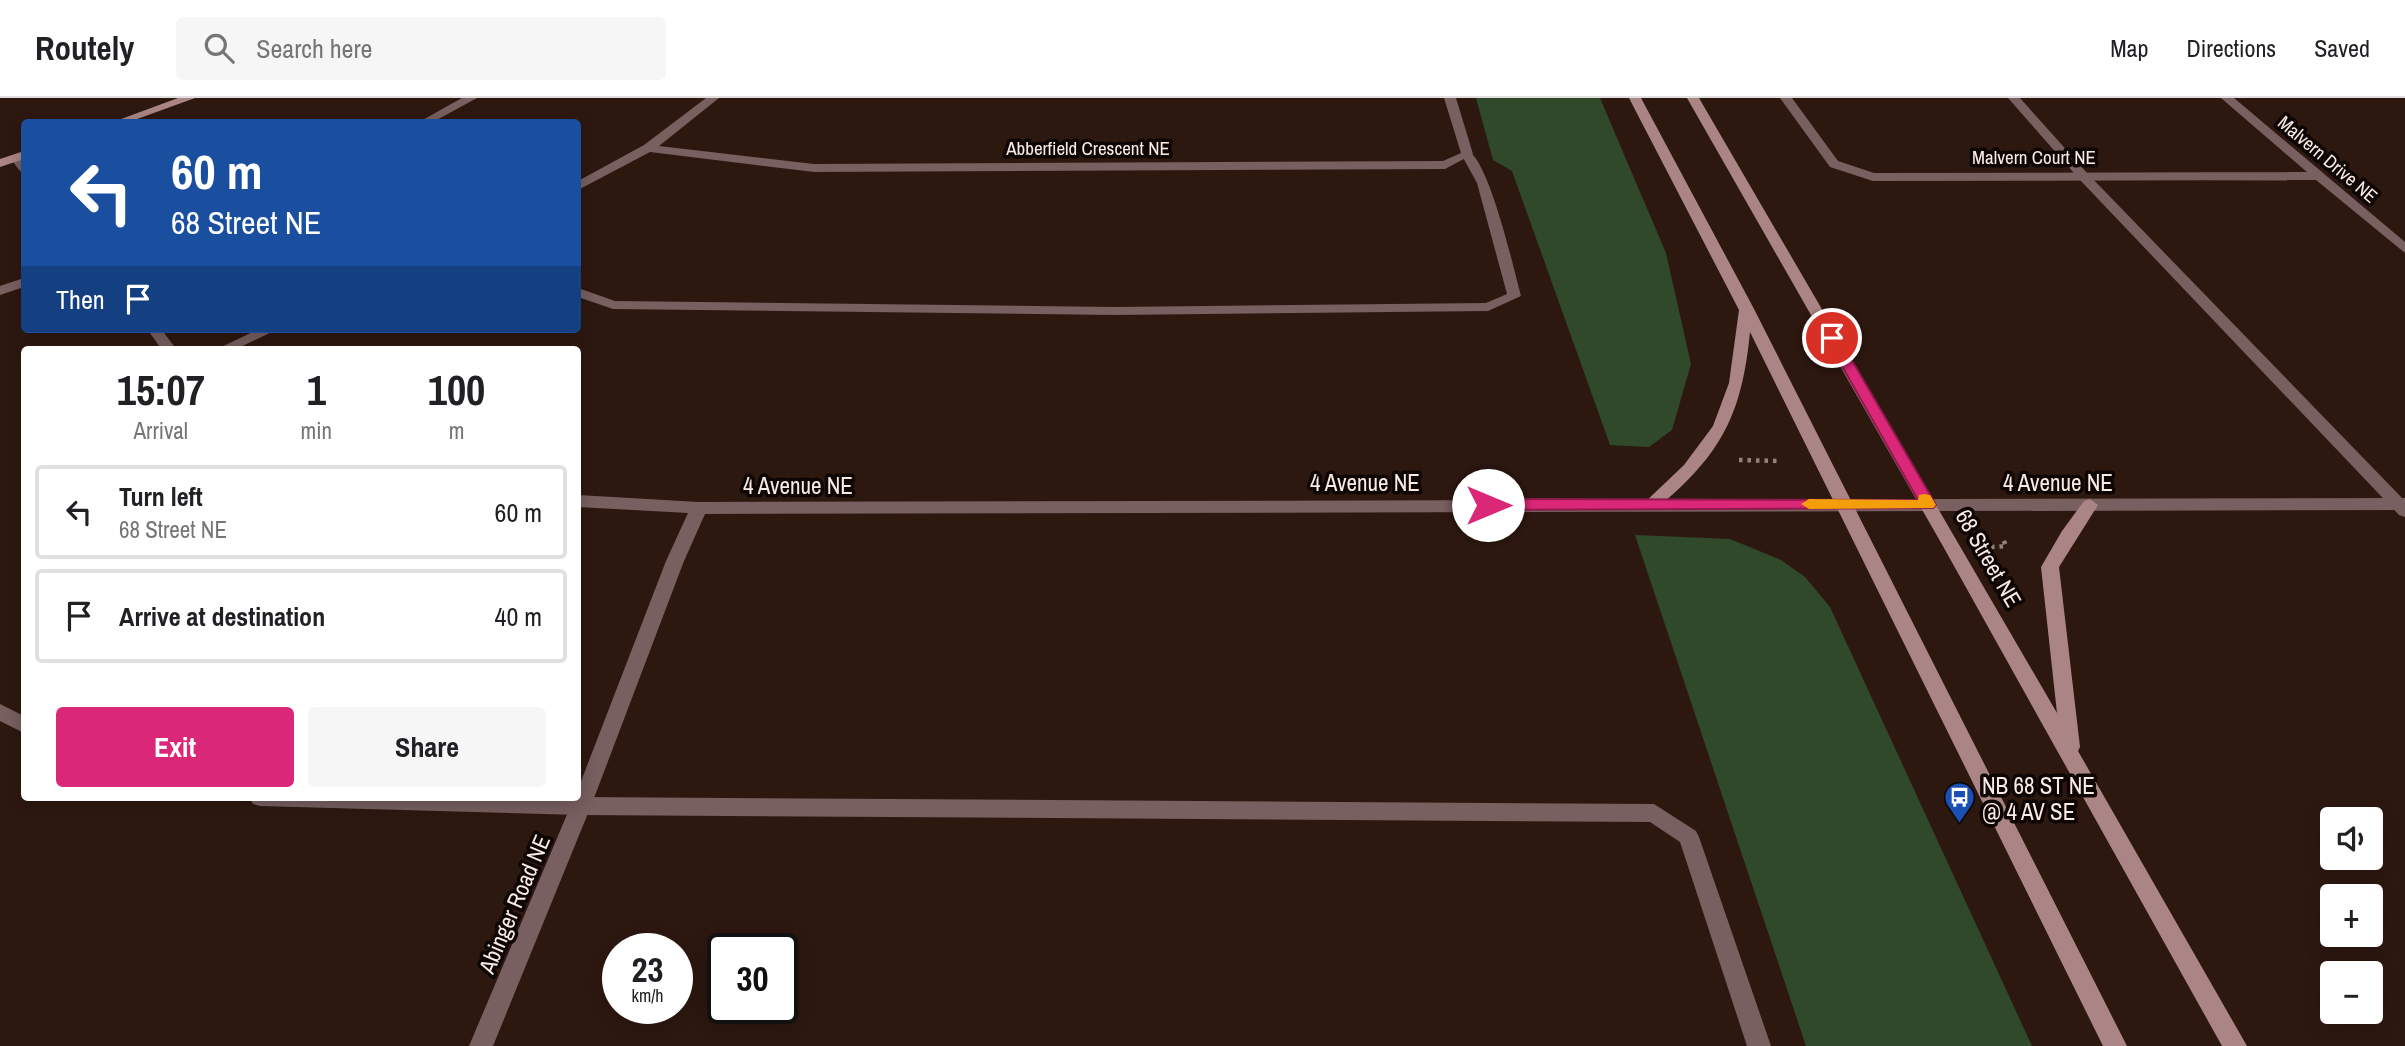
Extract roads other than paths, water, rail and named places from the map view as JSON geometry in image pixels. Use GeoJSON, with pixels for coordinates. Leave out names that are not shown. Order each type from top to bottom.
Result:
{"type":"FeatureCollection","features":[{"type":"Feature","properties":{"kind":"main road"},"geometry":{"type":"LineString","coordinates":[[128,119],[189,98]]}},
{"type":"Feature","properties":{"kind":"main road"},"geometry":{"type":"LineString","coordinates":[[1635,98],[1746,307],[2115,1046]]}},
{"type":"Feature","properties":{"kind":"main road","name":"68 Street NE"},"geometry":{"type":"LineString","coordinates":[[1693,98],[2235,1046]]}},
{"type":"Feature","properties":{"kind":"main road"},"geometry":{"type":"LineString","coordinates":[[0,163],[21,160]]}},
{"type":"Feature","properties":{"kind":"main road"},"geometry":{"type":"LineString","coordinates":[[1651,504],[1677,484],[1709,447],[1734,394],[1746,307]]}},
{"type":"Feature","properties":{"kind":"main road"},"geometry":{"type":"LineString","coordinates":[[2070,754],[2050,567],[2068,535],[2090,505]]}},
{"type":"Feature","properties":{"kind":"street"},"geometry":{"type":"LineString","coordinates":[[431,119],[471,98]]}},
{"type":"Feature","properties":{"kind":"street"},"geometry":{"type":"LineString","coordinates":[[581,184],[648,148],[713,98]]}},
{"type":"Feature","properties":{"kind":"street"},"geometry":{"type":"LineString","coordinates":[[581,293],[612,305],[1115,311],[1488,307],[1514,296],[1483,183],[1467,154],[1450,98]]}},
{"type":"Feature","properties":{"kind":"street","name":"Malvern Court NE"},"geometry":{"type":"LineString","coordinates":[[1786,98],[1834,164],[1872,177],[2318,176]]}},
{"type":"Feature","properties":{"kind":"street"},"geometry":{"type":"LineString","coordinates":[[2014,98],[2084,177],[2403,506]]}},
{"type":"Feature","properties":{"kind":"street","name":"Malvern Drive NE"},"geometry":{"type":"LineString","coordinates":[[2227,98],[2405,249]]}},
{"type":"Feature","properties":{"kind":"street","name":"Abberfield Crescent NE"},"geometry":{"type":"LineString","coordinates":[[648,148],[814,168],[1446,165],[1467,154]]}},
{"type":"Feature","properties":{"kind":"street"},"geometry":{"type":"LineString","coordinates":[[0,291],[21,283]]}},
{"type":"Feature","properties":{"kind":"street"},"geometry":{"type":"LineString","coordinates":[[231,346],[262,333]]}},
{"type":"Feature","properties":{"kind":"street","name":"4 Avenue NE"},"geometry":{"type":"LineString","coordinates":[[581,501],[699,508],[1651,504],[2403,506]]}},
{"type":"Feature","properties":{"kind":"street","name":"Abinger Road NE"},"geometry":{"type":"LineString","coordinates":[[481,1046],[581,806],[675,561],[699,508]]}},
{"type":"Feature","properties":{"kind":"street"},"geometry":{"type":"LineString","coordinates":[[0,712],[21,722]]}},
{"type":"Feature","properties":{"kind":"street"},"geometry":{"type":"LineString","coordinates":[[380,801],[581,806],[1654,813],[1689,837],[1759,1046]]}},
{"type":"Feature","properties":{"kind":"place","name":"NB 68 ST NE @ 4 AV SE"},"geometry":{"type":"Point","coordinates":[1959,825]}}]}
